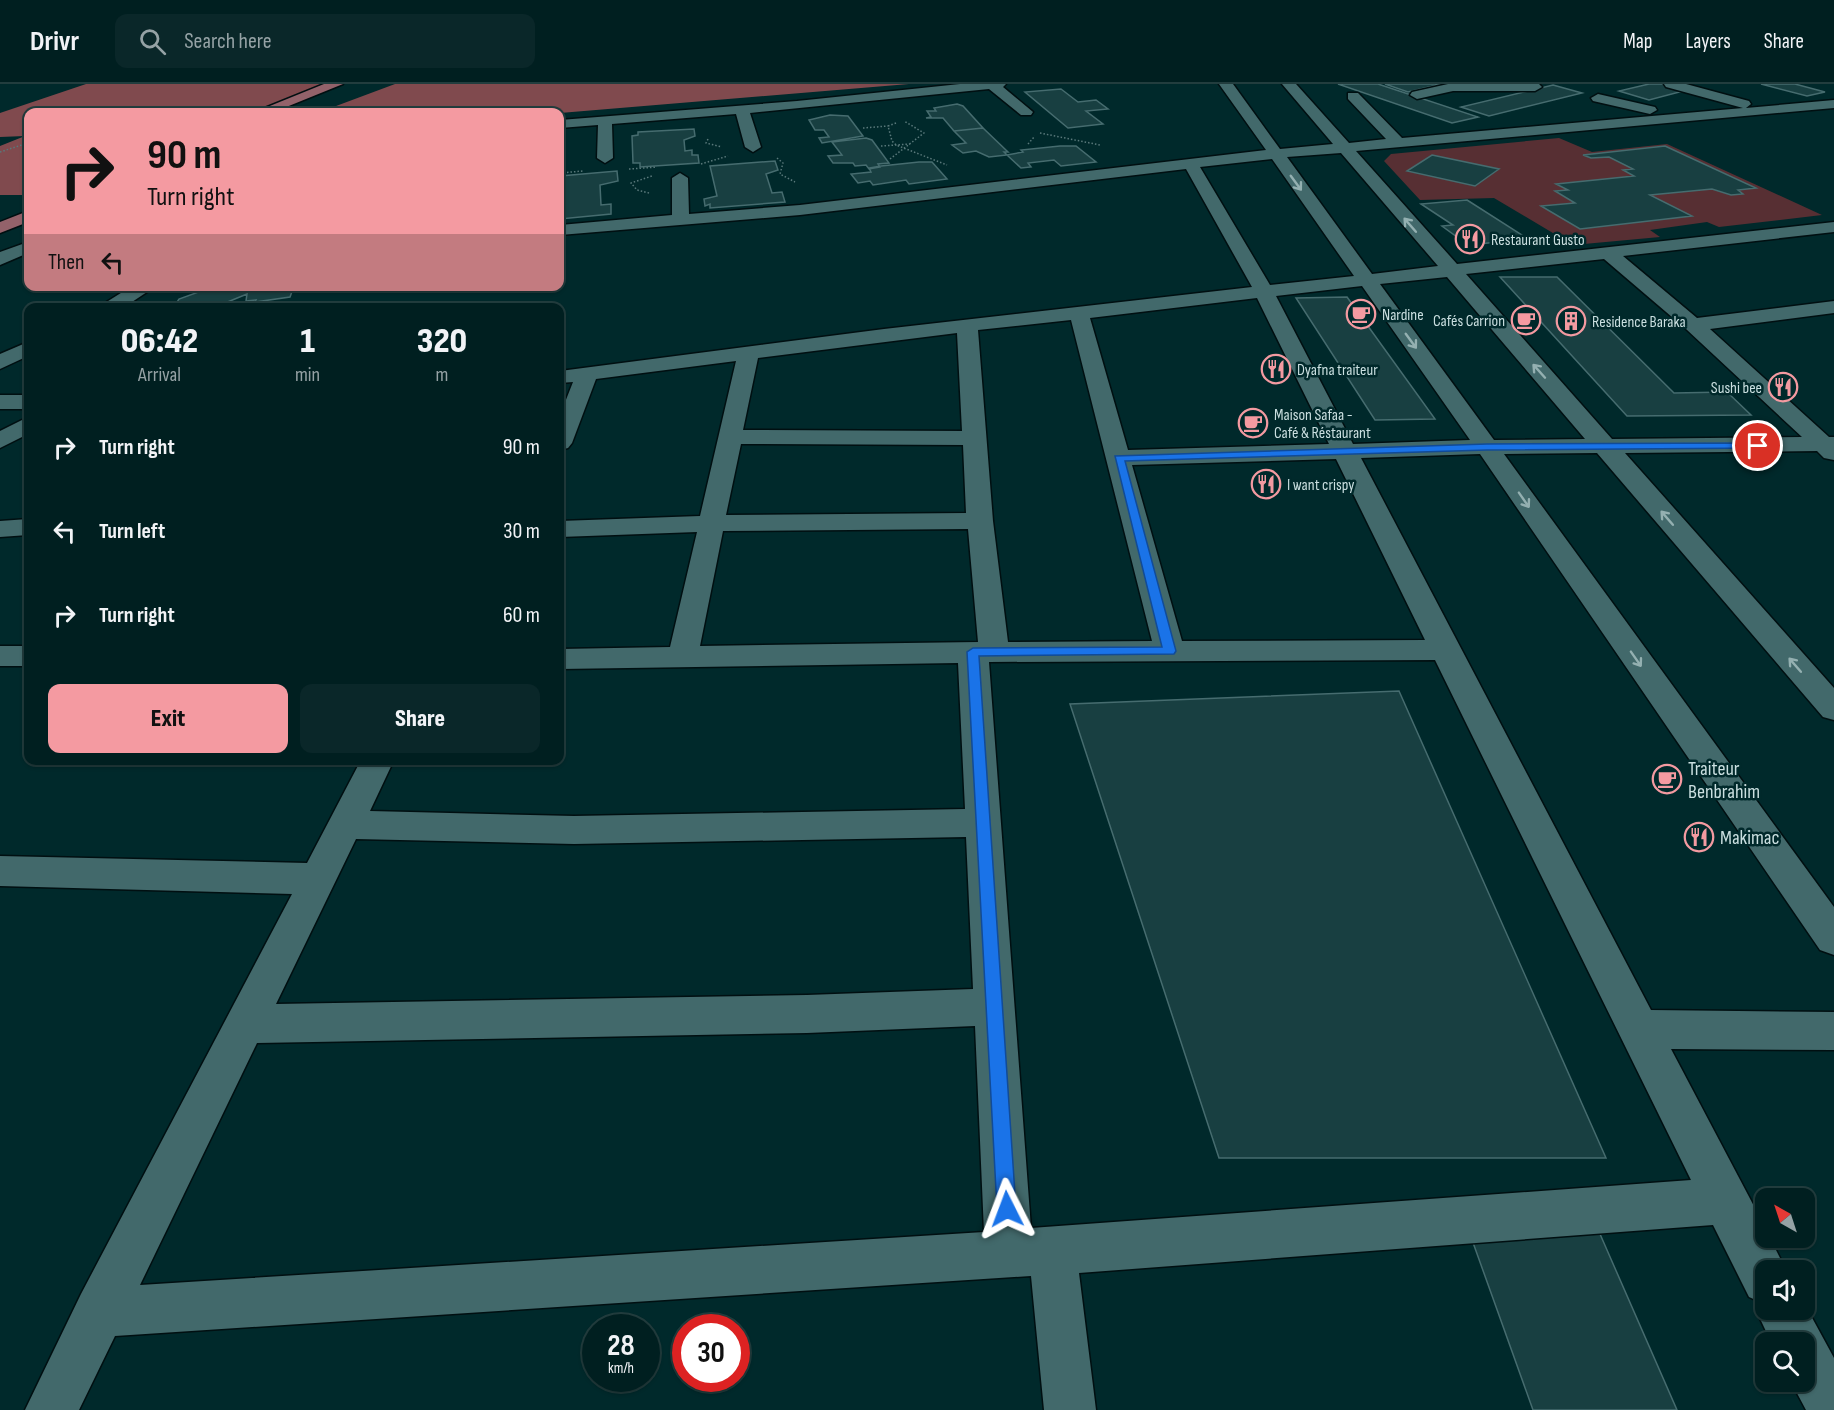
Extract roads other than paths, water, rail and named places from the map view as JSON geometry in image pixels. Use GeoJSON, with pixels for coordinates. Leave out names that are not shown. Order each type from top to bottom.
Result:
{"type":"FeatureCollection","features":[{"type":"Feature","properties":{"kind":"main road"},"geometry":{"type":"LineString","coordinates":[[273,108],[336,84]]}},
{"type":"Feature","properties":{"kind":"main road"},"geometry":{"type":"LineString","coordinates":[[288,108],[350,84]]}},
{"type":"Feature","properties":{"kind":"main road"},"geometry":{"type":"LineString","coordinates":[[0,218],[24,208]]}},
{"type":"Feature","properties":{"kind":"main road"},"geometry":{"type":"LineString","coordinates":[[0,228],[24,218]]}},
{"type":"Feature","properties":{"kind":"street"},"geometry":{"type":"LineString","coordinates":[[564,124],[742,110],[996,84],[1026,112]]}},
{"type":"Feature","properties":{"kind":"street"},"geometry":{"type":"LineString","coordinates":[[1226,84],[1274,154],[1487,447],[1834,938]]}},
{"type":"Feature","properties":{"kind":"street"},"geometry":{"type":"LineString","coordinates":[[1289,84],[1834,709]]}},
{"type":"Feature","properties":{"kind":"street"},"geometry":{"type":"LineString","coordinates":[[1671,84],[1713,96],[1770,103],[1811,106],[1834,104]]}},
{"type":"Feature","properties":{"kind":"street"},"geometry":{"type":"LineString","coordinates":[[1454,87],[1477,101]]}},
{"type":"Feature","properties":{"kind":"street"},"geometry":{"type":"LineString","coordinates":[[1417,94],[1454,87],[1535,87]]}},
{"type":"Feature","properties":{"kind":"street"},"geometry":{"type":"LineString","coordinates":[[1353,96],[1398,143]]}},
{"type":"Feature","properties":{"kind":"street"},"geometry":{"type":"LineString","coordinates":[[1598,98],[1646,111],[1713,96]]}},
{"type":"Feature","properties":{"kind":"street"},"geometry":{"type":"LineString","coordinates":[[564,230],[681,220],[977,189],[1118,165],[1190,163],[1770,103]]}},
{"type":"Feature","properties":{"kind":"street"},"geometry":{"type":"LineString","coordinates":[[742,110],[753,147]]}},
{"type":"Feature","properties":{"kind":"street"},"geometry":{"type":"LineString","coordinates":[[605,158],[606,122]]}},
{"type":"Feature","properties":{"kind":"street"},"geometry":{"type":"LineString","coordinates":[[1190,163],[1264,292],[1755,1260]]}},
{"type":"Feature","properties":{"kind":"street"},"geometry":{"type":"LineString","coordinates":[[680,178],[681,220]]}},
{"type":"Feature","properties":{"kind":"street"},"geometry":{"type":"LineString","coordinates":[[564,377],[1366,279],[1834,227]]}},
{"type":"Feature","properties":{"kind":"street"},"geometry":{"type":"LineString","coordinates":[[0,260],[24,249]]}},
{"type":"Feature","properties":{"kind":"street"},"geometry":{"type":"LineString","coordinates":[[1608,253],[1831,447]]}},
{"type":"Feature","properties":{"kind":"street"},"geometry":{"type":"LineString","coordinates":[[116,303],[138,291]]}},
{"type":"Feature","properties":{"kind":"street"},"geometry":{"type":"LineString","coordinates":[[1693,325],[1834,307]]}},
{"type":"Feature","properties":{"kind":"street"},"geometry":{"type":"LineString","coordinates":[[1805,310],[1834,326]]}},
{"type":"Feature","properties":{"kind":"street"},"geometry":{"type":"LineString","coordinates":[[1079,313],[1170,651]]}},
{"type":"Feature","properties":{"kind":"street"},"geometry":{"type":"LineString","coordinates":[[967,326],[980,521],[984,652],[984,824],[995,1007],[1031,1252],[1070,1410]]}},
{"type":"Feature","properties":{"kind":"street"},"geometry":{"type":"LineString","coordinates":[[0,363],[24,350]]}},
{"type":"Feature","properties":{"kind":"street"},"geometry":{"type":"LineString","coordinates":[[683,657],[748,353]]}},
{"type":"Feature","properties":{"kind":"street"},"geometry":{"type":"LineString","coordinates":[[564,433],[587,374]]}},
{"type":"Feature","properties":{"kind":"street"},"geometry":{"type":"LineString","coordinates":[[0,402],[24,402]]}},
{"type":"Feature","properties":{"kind":"street"},"geometry":{"type":"LineString","coordinates":[[0,441],[24,426]]}},
{"type":"Feature","properties":{"kind":"street"},"geometry":{"type":"LineString","coordinates":[[730,437],[976,438]]}},
{"type":"Feature","properties":{"kind":"street"},"geometry":{"type":"LineString","coordinates":[[1119,458],[1487,447],[1831,447]]}},
{"type":"Feature","properties":{"kind":"street"},"geometry":{"type":"LineString","coordinates":[[564,528],[712,523],[980,521]]}},
{"type":"Feature","properties":{"kind":"street"},"geometry":{"type":"LineString","coordinates":[[0,529],[24,527]]}},
{"type":"Feature","properties":{"kind":"street"},"geometry":{"type":"LineString","coordinates":[[564,659],[984,652],[1445,650]]}},
{"type":"Feature","properties":{"kind":"street"},"geometry":{"type":"LineString","coordinates":[[0,656],[24,656]]}},
{"type":"Feature","properties":{"kind":"street"},"geometry":{"type":"LineString","coordinates":[[51,1410],[375,765]]}},
{"type":"Feature","properties":{"kind":"street"},"geometry":{"type":"LineString","coordinates":[[345,825],[574,830],[984,824]]}},
{"type":"Feature","properties":{"kind":"street"},"geometry":{"type":"LineString","coordinates":[[0,871],[317,879]]}},
{"type":"Feature","properties":{"kind":"street"},"geometry":{"type":"LineString","coordinates":[[244,1024],[807,1014],[995,1007]]}},
{"type":"Feature","properties":{"kind":"street"},"geometry":{"type":"LineString","coordinates":[[1637,1029],[1834,1031]]}},
{"type":"Feature","properties":{"kind":"street"},"geometry":{"type":"LineString","coordinates":[[99,1312],[1031,1252],[1724,1201]]}},
{"type":"Feature","properties":{"kind":"street"},"geometry":{"type":"LineString","coordinates":[[1815,1375],[1834,1410]]}},
{"type":"Feature","properties":{"kind":"place","name":"Restaurant Gusto"},"geometry":{"type":"Point","coordinates":[1470,239]}},
{"type":"Feature","properties":{"kind":"place","name":"Nardine"},"geometry":{"type":"Point","coordinates":[1361,314]}},
{"type":"Feature","properties":{"kind":"place","name":"Cafés Carrion"},"geometry":{"type":"Point","coordinates":[1526,320]}},
{"type":"Feature","properties":{"kind":"place","name":"Residence Baraka"},"geometry":{"type":"Point","coordinates":[1571,321]}},
{"type":"Feature","properties":{"kind":"place","name":"Dyafna traiteur"},"geometry":{"type":"Point","coordinates":[1276,369]}},
{"type":"Feature","properties":{"kind":"place","name":"Sushi bee"},"geometry":{"type":"Point","coordinates":[1783,387]}},
{"type":"Feature","properties":{"kind":"place","name":"Maison Safaa - Café & Réstaurant"},"geometry":{"type":"Point","coordinates":[1253,423]}},
{"type":"Feature","properties":{"kind":"place","name":"I want crispy"},"geometry":{"type":"Point","coordinates":[1266,484]}},
{"type":"Feature","properties":{"kind":"place","name":"Traiteur Benbrahim"},"geometry":{"type":"Point","coordinates":[1667,779]}},
{"type":"Feature","properties":{"kind":"place","name":"Makimac"},"geometry":{"type":"Point","coordinates":[1699,837]}}]}
